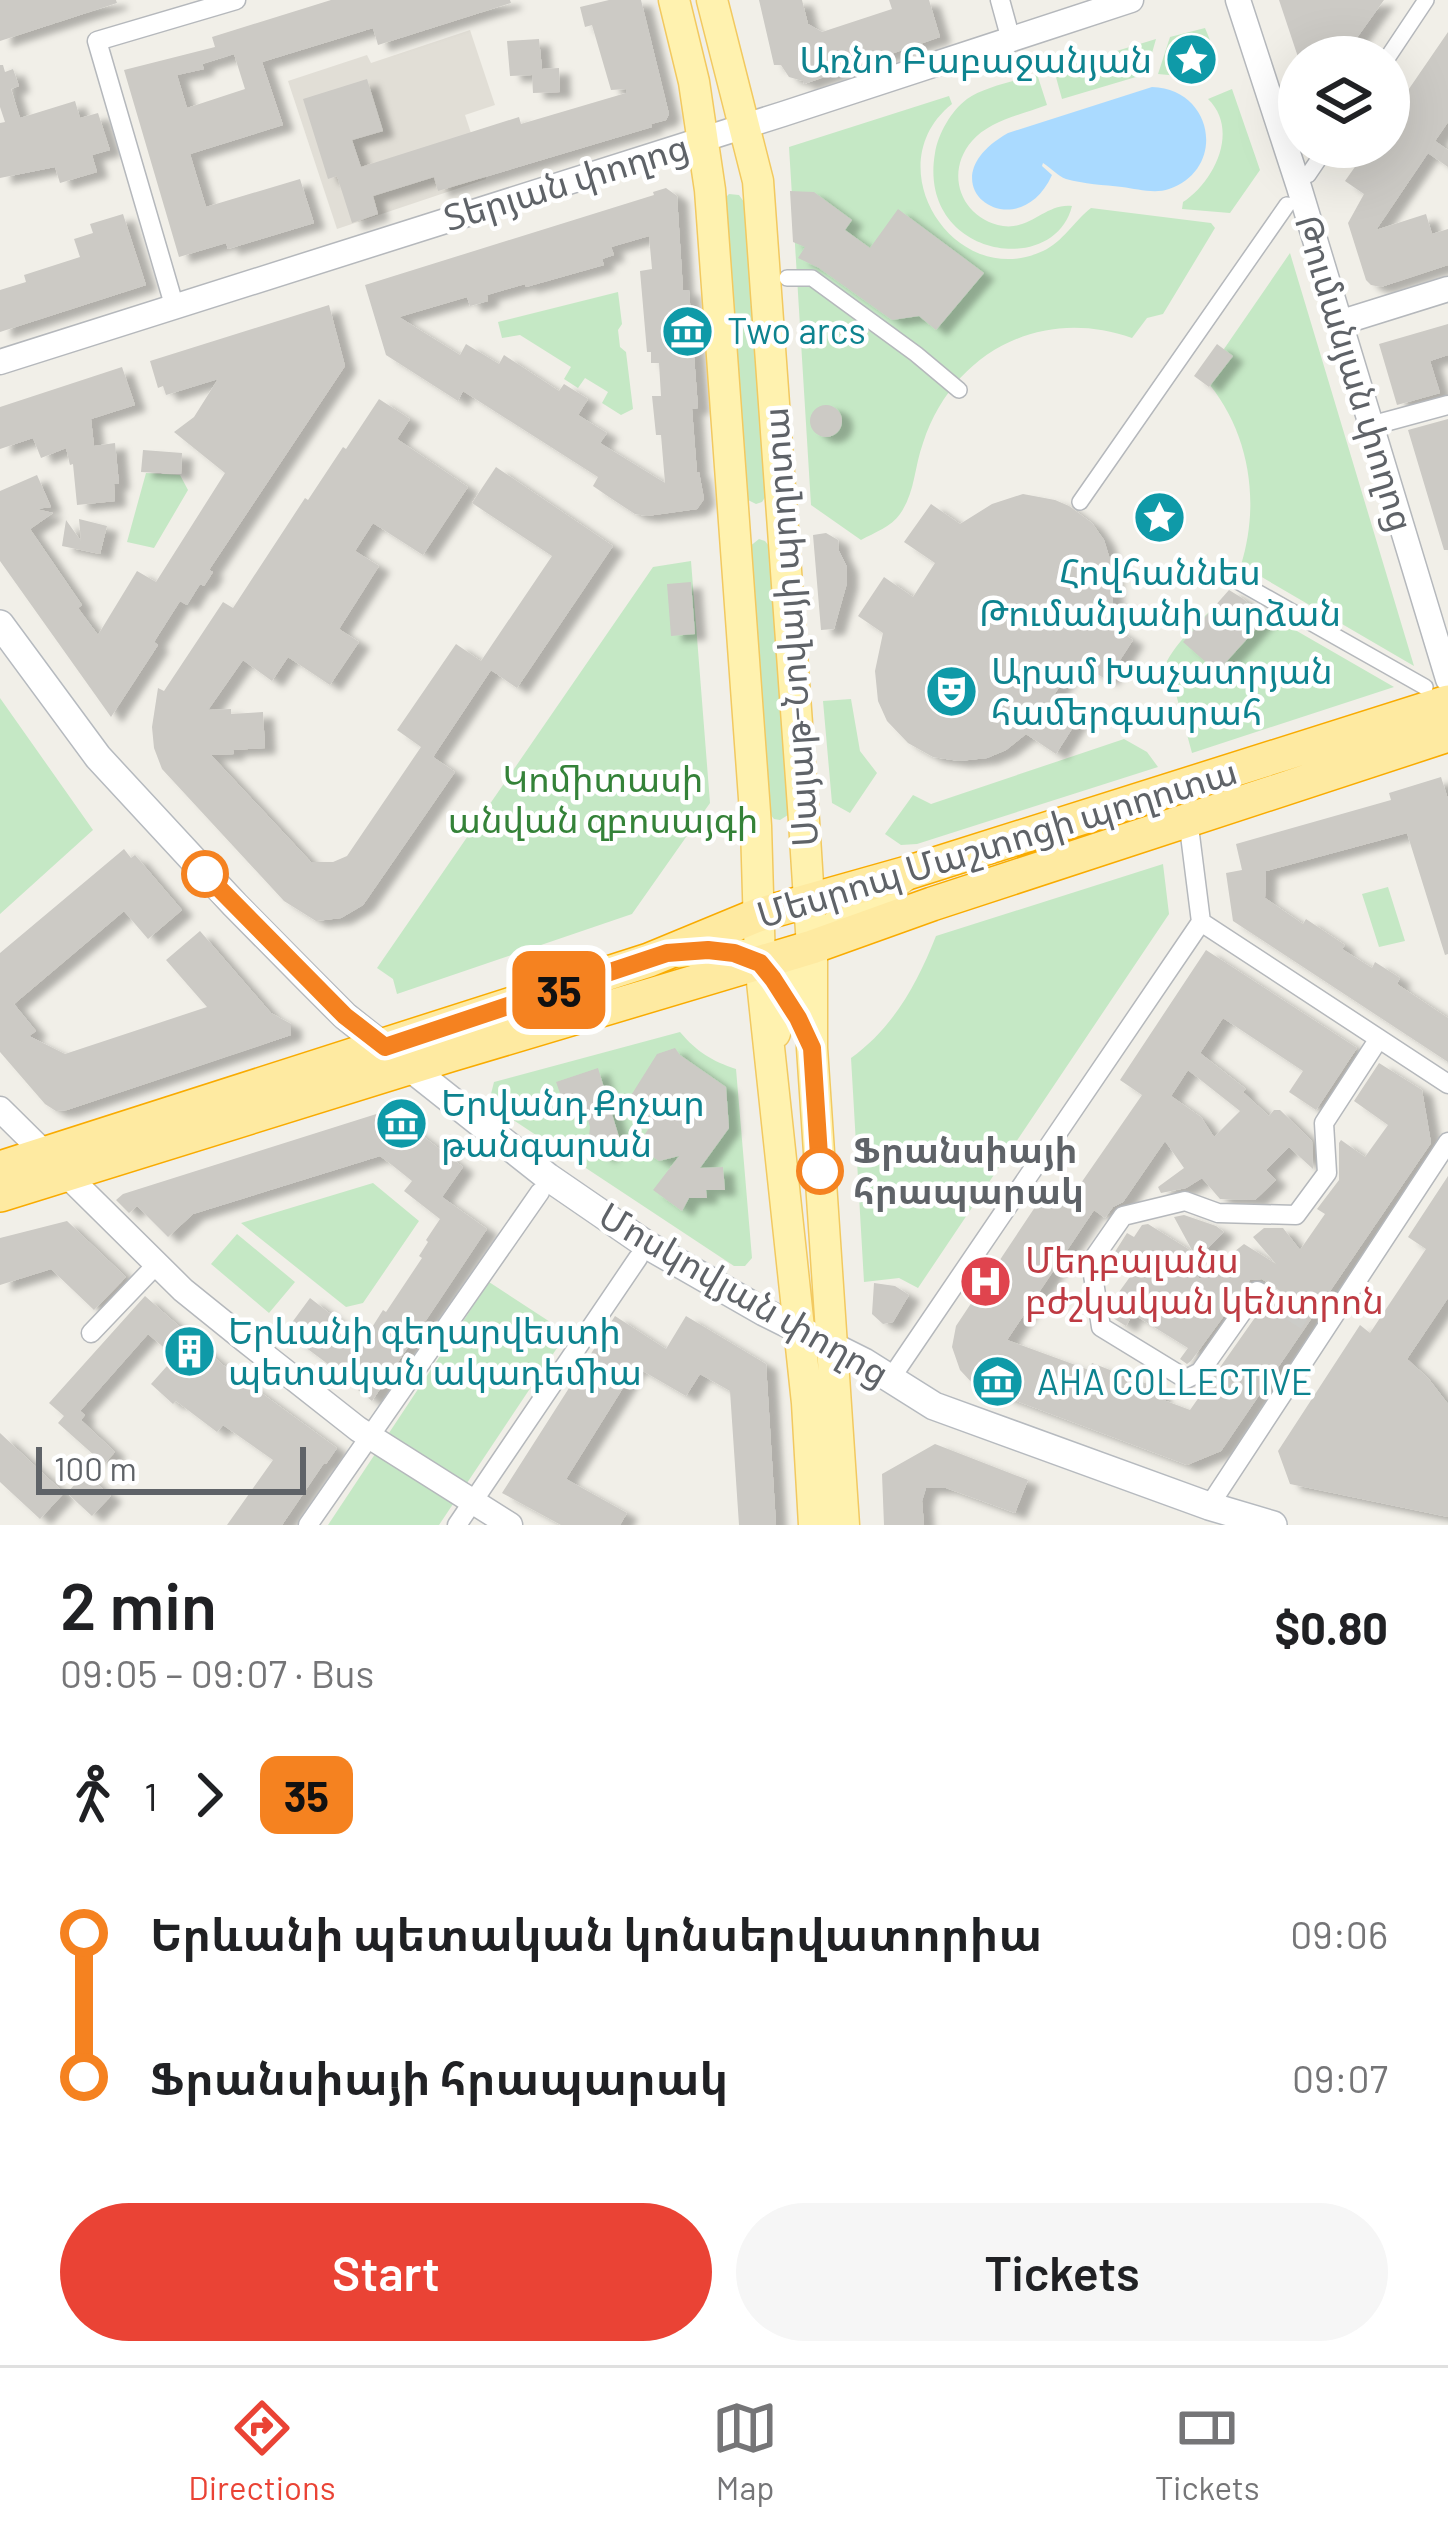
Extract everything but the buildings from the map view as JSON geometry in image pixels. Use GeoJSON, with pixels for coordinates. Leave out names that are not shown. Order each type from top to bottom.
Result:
{"type":"FeatureCollection","features":[{"type":"Feature","properties":{"kind":"highway","name":"Մեսրոպ Մաշտոցի պողոտա"},"geometry":{"type":"LineString","coordinates":[[396,1062],[758,915],[908,873],[1440,689]]}},
{"type":"Feature","properties":{"kind":"highway","name":"Մեսրոպ Մաշտոցի պողոտա"},"geometry":{"type":"LineString","coordinates":[[0,1168],[55,1164],[396,1062],[760,963],[1448,735]]}},
{"type":"Feature","properties":{"kind":"highway","name":"Մեսրոպ Մաշտոցի պողոտա"},"geometry":{"type":"LineString","coordinates":[[0,1196],[55,1164]]}},
{"type":"Feature","properties":{"kind":"main road","name":"Սայաթ-Նովայի պողոտա"},"geometry":{"type":"LineString","coordinates":[[674,0],[694,82],[710,190],[756,826],[758,915]]}},
{"type":"Feature","properties":{"kind":"main road","name":"Սայաթ-Նովայի պողոտա"},"geometry":{"type":"LineString","coordinates":[[712,0],[758,181],[826,898]]}},
{"type":"Feature","properties":{"kind":"main road","name":"Մոսկովյան փողոց"},"geometry":{"type":"LineString","coordinates":[[0,624],[98,757],[146,812],[345,1016],[540,1192],[751,1326],[891,1378],[934,1406],[1208,1506],[1273,1525]]}},
{"type":"Feature","properties":{"kind":"main road"},"geometry":{"type":"LineString","coordinates":[[756,826],[778,861],[826,898],[881,913],[932,904]]}},
{"type":"Feature","properties":{"kind":"main road"},"geometry":{"type":"LineString","coordinates":[[814,1525],[812,947],[826,898]]}},
{"type":"Feature","properties":{"kind":"main road"},"geometry":{"type":"LineString","coordinates":[[772,1061],[784,995],[812,947],[831,927],[826,898]]}},
{"type":"Feature","properties":{"kind":"main road"},"geometry":{"type":"LineString","coordinates":[[758,915],[772,1061],[844,1525]]}},
{"type":"Feature","properties":{"kind":"main road"},"geometry":{"type":"LineString","coordinates":[[667,953],[708,950],[760,963],[784,995],[812,1048]]}},
{"type":"Feature","properties":{"kind":"main road","name":"Մոսկովյան փողոց"},"geometry":{"type":"LineString","coordinates":[[396,1062],[647,1245],[816,1347]]}},
{"type":"Feature","properties":{"kind":"street"},"geometry":{"type":"LineString","coordinates":[[174,305],[97,41],[236,0]]}},
{"type":"Feature","properties":{"kind":"street"},"geometry":{"type":"LineString","coordinates":[[1000,0],[1011,40]]}},
{"type":"Feature","properties":{"kind":"street","name":"Տերյան փողոց"},"geometry":{"type":"LineString","coordinates":[[0,362],[1131,0]]}},
{"type":"Feature","properties":{"kind":"street","name":"Թումանյան փողոց"},"geometry":{"type":"LineString","coordinates":[[1238,0],[1300,187],[1440,689]]}},
{"type":"Feature","properties":{"kind":"street"},"geometry":{"type":"LineString","coordinates":[[1402,36],[1426,0]]}},
{"type":"Feature","properties":{"kind":"street"},"geometry":{"type":"LineString","coordinates":[[1308,175],[1313,168]]}},
{"type":"Feature","properties":{"kind":"street"},"geometry":{"type":"LineString","coordinates":[[1080,502],[1287,205]]}},
{"type":"Feature","properties":{"kind":"street"},"geometry":{"type":"LineString","coordinates":[[787,278],[812,278],[959,389]]}},
{"type":"Feature","properties":{"kind":"street"},"geometry":{"type":"LineString","coordinates":[[1339,323],[1448,289]]}},
{"type":"Feature","properties":{"kind":"street"},"geometry":{"type":"LineString","coordinates":[[1370,427],[1448,405]]}},
{"type":"Feature","properties":{"kind":"street"},"geometry":{"type":"LineString","coordinates":[[1226,574],[1440,689]]}},
{"type":"Feature","properties":{"kind":"street"},"geometry":{"type":"LineString","coordinates":[[891,1378],[1201,922],[1189,819]]}},
{"type":"Feature","properties":{"kind":"street"},"geometry":{"type":"LineString","coordinates":[[1201,922],[1448,1084]]}},
{"type":"Feature","properties":{"kind":"street"},"geometry":{"type":"LineString","coordinates":[[1268,1297],[1257,1291],[1200,1372],[1186,1379],[1101,1327],[1091,1262],[1123,1216],[1185,1201],[1218,1214],[1296,1216],[1327,1173],[1324,1123],[1378,1040]]}},
{"type":"Feature","properties":{"kind":"street"},"geometry":{"type":"LineString","coordinates":[[0,1109],[183,1290],[368,1436],[510,1525]]}},
{"type":"Feature","properties":{"kind":"street"},"geometry":{"type":"LineString","coordinates":[[1208,1506],[1316,1327],[1448,1142]]}},
{"type":"Feature","properties":{"kind":"street"},"geometry":{"type":"LineString","coordinates":[[308,1525],[540,1192]]}},
{"type":"Feature","properties":{"kind":"street"},"geometry":{"type":"LineString","coordinates":[[457,1525],[638,1258]]}},
{"type":"Feature","properties":{"kind":"street"},"geometry":{"type":"LineString","coordinates":[[91,1333],[157,1264]]}},
{"type":"Feature","properties":{"kind":"shaded area"},"geometry":{"type":"Polygon","coordinates":[[[470,30],[495,105],[465,115],[486,179],[337,229],[288,81],[367,55],[371,63],[470,30]]]}},
{"type":"Feature","properties":{"kind":"green space"},"geometry":{"type":"Polygon","coordinates":[[[1205,28],[1217,57],[1209,76],[1196,70],[1200,58],[1188,51],[1179,76],[1158,74],[1170,37],[1205,28]]]}},
{"type":"Feature","properties":{"kind":"green space"},"geometry":{"type":"Polygon","coordinates":[[[1156,39],[1146,74],[1062,99],[1054,70],[1156,39]]]}},
{"type":"Feature","properties":{"kind":"green space"},"geometry":{"type":"Polygon","coordinates":[[[1037,74],[1047,105],[997,123],[972,141],[959,167],[961,193],[976,214],[1003,226],[1072,206],[1060,229],[1040,243],[1016,249],[990,246],[966,235],[946,215],[935,188],[935,153],[942,131],[967,99],[1037,74]]]}},
{"type":"Feature","properties":{"kind":"green space"},"geometry":{"type":"Polygon","coordinates":[[[1232,89],[1260,170],[1230,213],[1182,209],[1219,155],[1222,125],[1208,99],[1232,89]]]}},
{"type":"Feature","properties":{"kind":"green space"},"geometry":{"type":"Polygon","coordinates":[[[949,96],[952,104],[930,130],[921,159],[923,189],[935,216],[955,239],[981,254],[1011,259],[1043,251],[1091,208],[1211,223],[1215,228],[1163,314],[1147,318],[1132,338],[1065,328],[1005,344],[978,361],[937,411],[900,514],[861,540],[811,505],[789,147],[949,96]]]}},
{"type":"Feature","properties":{"kind":"green space"},"geometry":{"type":"Polygon","coordinates":[[[739,195],[744,202],[766,496],[756,504],[746,499],[724,199],[739,195]]]}},
{"type":"Feature","properties":{"kind":"green space"},"geometry":{"type":"Polygon","coordinates":[[[1290,253],[1414,666],[1241,565],[1250,516],[1247,466],[1232,420],[1204,378],[1290,253]]]}},
{"type":"Feature","properties":{"kind":"green space"},"geometry":{"type":"Polygon","coordinates":[[[618,292],[620,347],[626,352],[633,409],[621,415],[602,403],[608,392],[585,378],[578,388],[564,379],[571,367],[520,335],[502,338],[498,322],[618,292]]]}},
{"type":"Feature","properties":{"kind":"green space"},"geometry":{"type":"Polygon","coordinates":[[[146,473],[180,475],[188,490],[154,548],[127,542],[146,473]]]}},
{"type":"Feature","properties":{"kind":"green space"},"geometry":{"type":"Polygon","coordinates":[[[759,539],[769,546],[789,808],[780,820],[769,813],[749,547],[759,539]]]}},
{"type":"Feature","properties":{"kind":"green space","name":"Կոմիտասի անվան զբոսայգի"},"geometry":{"type":"Polygon","coordinates":[[[691,561],[710,803],[632,914],[397,994],[393,979],[377,968],[653,567],[691,561]]]}},
{"type":"Feature","properties":{"kind":"green space"},"geometry":{"type":"Polygon","coordinates":[[[1229,592],[1394,687],[1192,753],[1167,661],[1229,592]]]}},
{"type":"Feature","properties":{"kind":"green space"},"geometry":{"type":"Polygon","coordinates":[[[0,698],[93,830],[0,914],[0,698]]]}},
{"type":"Feature","properties":{"kind":"green space"},"geometry":{"type":"Polygon","coordinates":[[[851,699],[860,751],[877,773],[850,813],[832,803],[823,701],[851,699]]]}},
{"type":"Feature","properties":{"kind":"green space"},"geometry":{"type":"Polygon","coordinates":[[[1124,739],[1147,752],[1158,767],[917,844],[901,845],[885,834],[913,795],[931,804],[1124,739]]]}},
{"type":"Feature","properties":{"kind":"green space"},"geometry":{"type":"Polygon","coordinates":[[[1163,864],[1169,914],[918,1288],[899,1278],[864,1282],[851,1058],[902,1004],[936,936],[1163,864]]]}},
{"type":"Feature","properties":{"kind":"green space"},"geometry":{"type":"Polygon","coordinates":[[[1388,887],[1405,941],[1379,947],[1362,894],[1388,887]]]}},
{"type":"Feature","properties":{"kind":"green space"},"geometry":{"type":"Polygon","coordinates":[[[680,1032],[705,1055],[736,1069],[752,1258],[745,1266],[734,1266],[498,1110],[490,1098],[494,1082],[680,1032]]]}},
{"type":"Feature","properties":{"kind":"green space"},"geometry":{"type":"Polygon","coordinates":[[[373,1183],[419,1221],[363,1303],[346,1307],[241,1223],[373,1183]]]}},
{"type":"Feature","properties":{"kind":"green space"},"geometry":{"type":"Polygon","coordinates":[[[237,1234],[295,1282],[269,1313],[211,1264],[237,1234]]]}},
{"type":"Feature","properties":{"kind":"green space"},"geometry":{"type":"Polygon","coordinates":[[[489,1282],[567,1333],[439,1525],[328,1525],[489,1282]]]}},
{"type":"Feature","properties":{"kind":"water"},"geometry":{"type":"Polygon","coordinates":[[[1152,87],[1173,91],[1200,115],[1205,148],[1200,165],[1187,179],[1169,189],[1146,191],[1066,179],[1043,163],[1052,175],[1036,197],[1018,208],[999,209],[984,202],[974,189],[973,171],[983,152],[1008,133],[1152,87]]]}},
{"type":"Feature","properties":{"kind":"tunnel"},"geometry":{"type":"LineString","coordinates":[[1268,1297],[1309,1323]]}},
{"type":"Feature","properties":{"kind":"bus line","name":"35"},"geometry":{"type":"LineString","coordinates":[[205,874],[345,1016],[385,1047],[667,953],[708,950],[760,963],[784,995],[812,1048],[820,1171]]}},
{"type":"Feature","properties":{"kind":"place","name":"Առնո Բաբաջանյան"},"geometry":{"type":"Point","coordinates":[1191,60]}},
{"type":"Feature","properties":{"kind":"place","name":"Two arcs"},"geometry":{"type":"Point","coordinates":[688,331]}},
{"type":"Feature","properties":{"kind":"place","name":"Հովհաննես Թումանյանի արձան"},"geometry":{"type":"Point","coordinates":[1160,517]}},
{"type":"Feature","properties":{"kind":"place","name":"Արամ Խաչատրյան համերգասրահ"},"geometry":{"type":"Point","coordinates":[952,692]}},
{"type":"Feature","properties":{"kind":"place","name":"Երվանդ Քոչար թանգարան"},"geometry":{"type":"Point","coordinates":[402,1124]}},
{"type":"Feature","properties":{"kind":"place","name":"Ֆրանսիայի հրապարակ"},"geometry":{"type":"Point","coordinates":[820,1171]}},
{"type":"Feature","properties":{"kind":"place","name":"Մեդբալանս բժշկական կենտրոն"},"geometry":{"type":"Point","coordinates":[986,1281]}},
{"type":"Feature","properties":{"kind":"place","name":"Երևանի գեղարվեստի պետական ակադեմիա"},"geometry":{"type":"Point","coordinates":[189,1352]}},
{"type":"Feature","properties":{"kind":"place","name":"AHA COLLECTIVE"},"geometry":{"type":"Point","coordinates":[998,1382]}}]}
